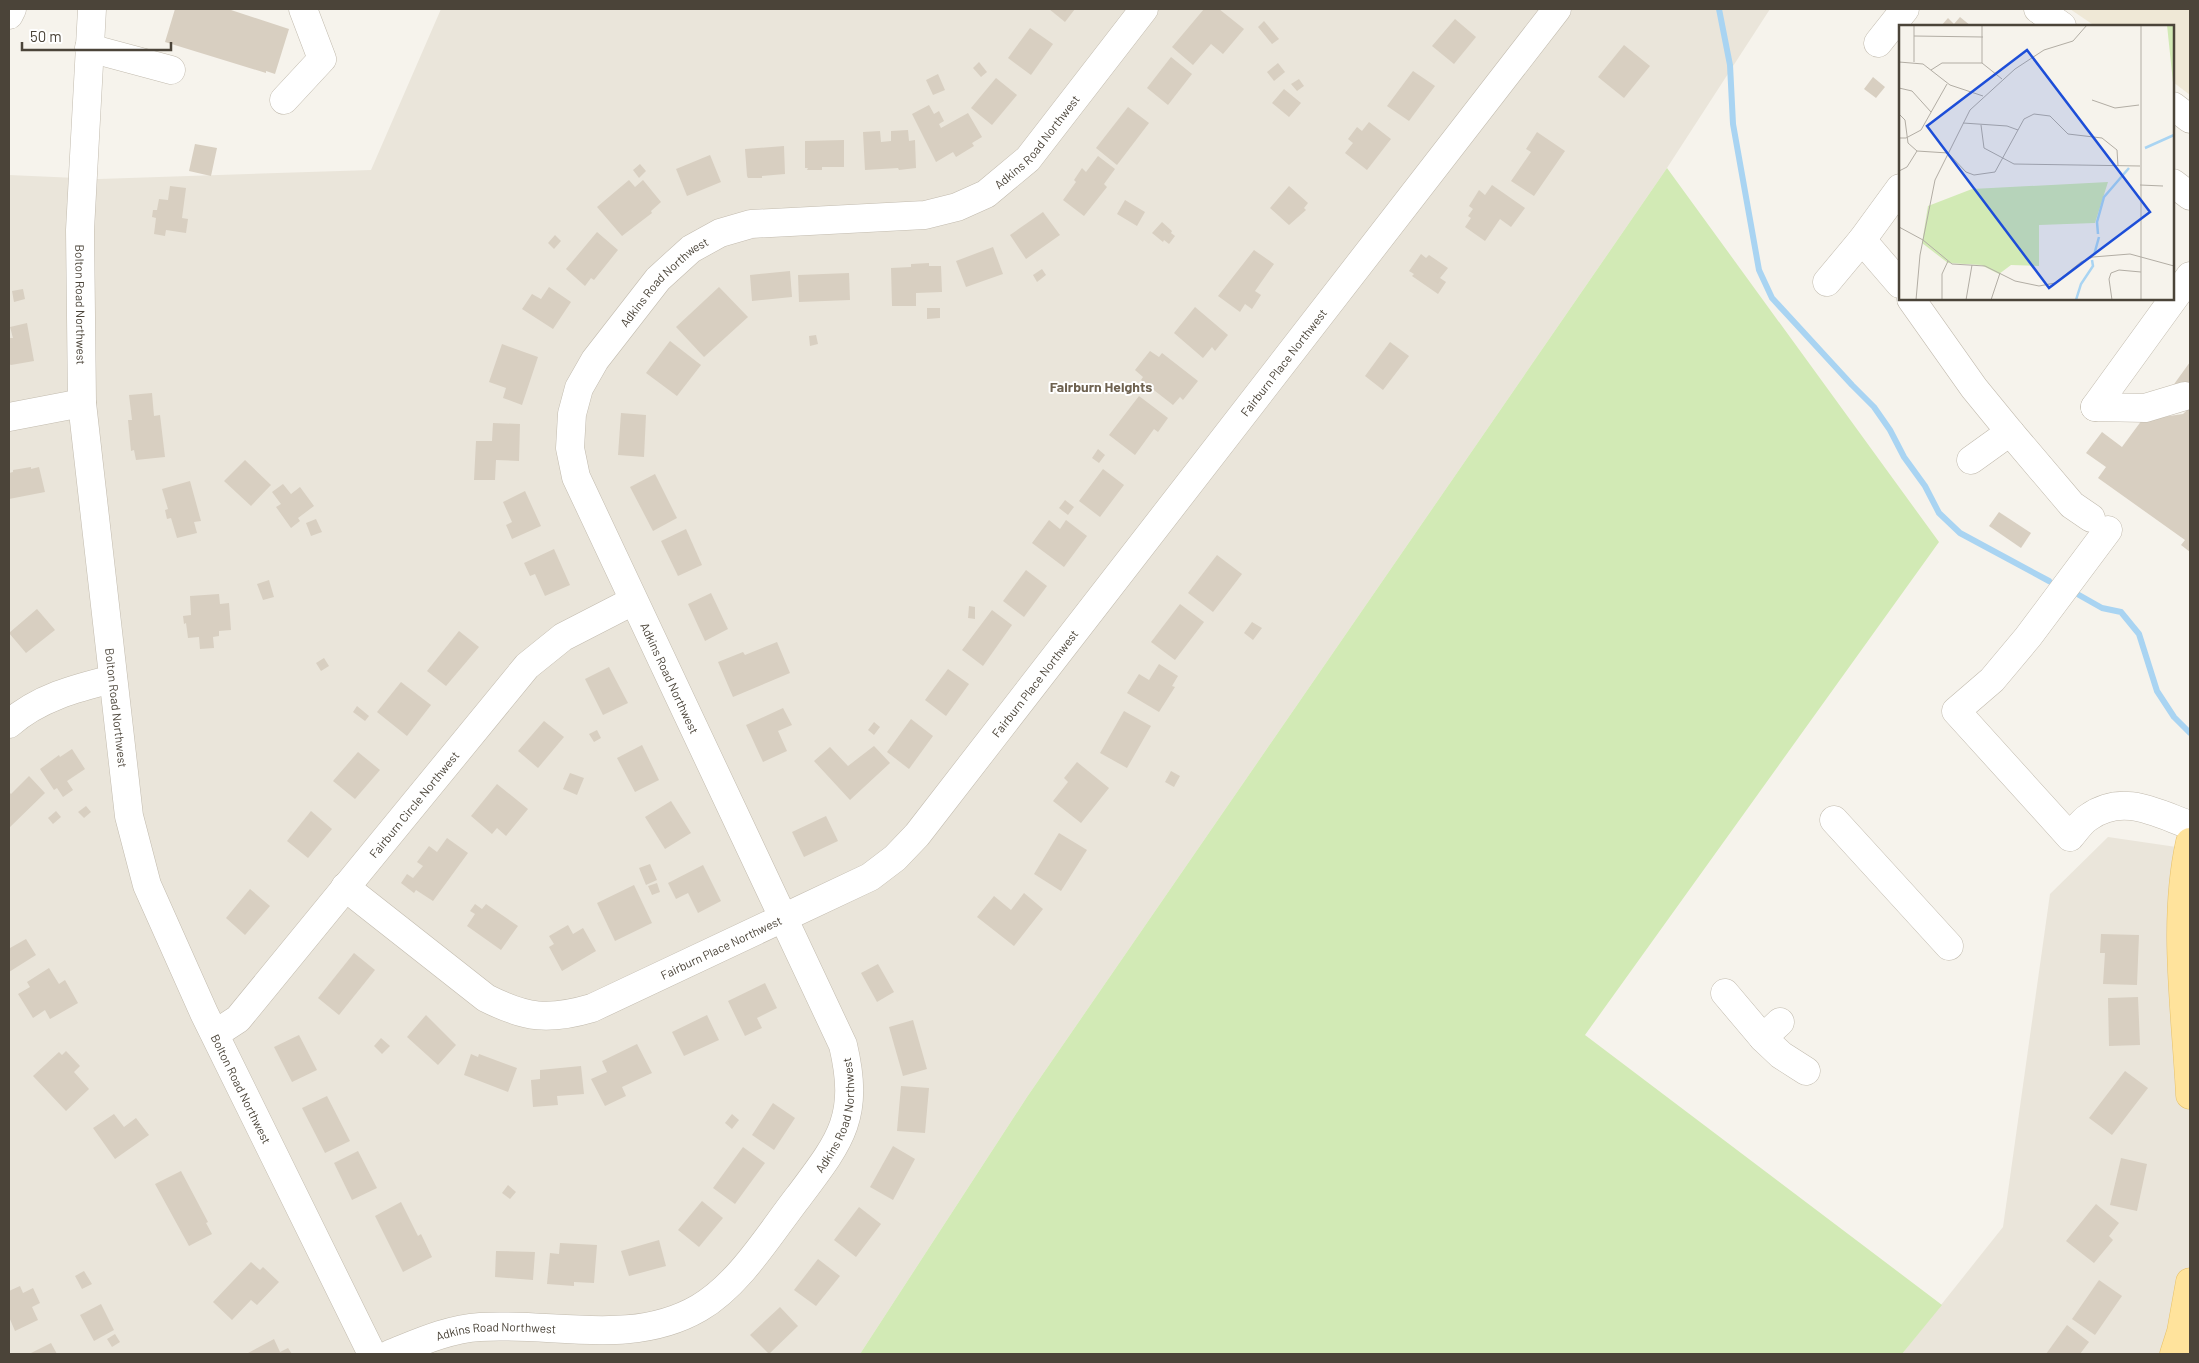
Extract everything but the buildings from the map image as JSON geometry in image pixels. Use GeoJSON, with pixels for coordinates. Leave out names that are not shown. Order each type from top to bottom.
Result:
{"type":"FeatureCollection","features":[{"type":"Feature","properties":{"kind":"main road"},"geometry":{"type":"LineString","coordinates":[[2190,842],[2184,875],[2180,920],[2190,1095]]}},
{"type":"Feature","properties":{"kind":"main road"},"geometry":{"type":"LineString","coordinates":[[2174,1354],[2190,1282]]}},
{"type":"Feature","properties":{"kind":"street"},"geometry":{"type":"LineString","coordinates":[[9,15],[12,9]]}},
{"type":"Feature","properties":{"kind":"street","name":"Bolton Road Northwest"},"geometry":{"type":"LineString","coordinates":[[90,9],[80,230],[82,403],[129,816],[146,886],[215,1034],[372,1354]]}},
{"type":"Feature","properties":{"kind":"street"},"geometry":{"type":"LineString","coordinates":[[284,100],[322,59],[303,9]]}},
{"type":"Feature","properties":{"kind":"street","name":"Adkins Road Northwest"},"geometry":{"type":"LineString","coordinates":[[390,1354],[435,1336],[477,1327],[510,1326],[617,1331],[652,1327],[699,1308],[734,1280],[830,1154],[843,1130],[850,1103],[850,1073],[843,1044],[576,477],[570,448],[572,414],[579,388],[594,360],[658,278],[691,249],[720,233],[751,224],[925,215],[957,208],[986,194],[1028,159],[1144,9]]}},
{"type":"Feature","properties":{"kind":"street","name":"Fairburn Place Northwest"},"geometry":{"type":"LineString","coordinates":[[345,887],[486,998],[512,1011],[542,1017],[567,1015],[592,1008],[870,877],[895,858],[917,836],[1557,9]]}},
{"type":"Feature","properties":{"kind":"street"},"geometry":{"type":"LineString","coordinates":[[1878,43],[1905,9]]}},
{"type":"Feature","properties":{"kind":"street"},"geometry":{"type":"LineString","coordinates":[[2038,9],[2061,25]]}},
{"type":"Feature","properties":{"kind":"street"},"geometry":{"type":"LineString","coordinates":[[89,48],[171,70]]}},
{"type":"Feature","properties":{"kind":"street"},"geometry":{"type":"LineString","coordinates":[[2174,107],[2190,119]]}},
{"type":"Feature","properties":{"kind":"street"},"geometry":{"type":"LineString","coordinates":[[1827,282],[1862,240],[1899,189]]}},
{"type":"Feature","properties":{"kind":"street"},"geometry":{"type":"LineString","coordinates":[[1862,240],[1899,283]]}},
{"type":"Feature","properties":{"kind":"street"},"geometry":{"type":"LineString","coordinates":[[2174,298],[2190,276]]}},
{"type":"Feature","properties":{"kind":"street"},"geometry":{"type":"LineString","coordinates":[[1912,300],[1974,388],[2010,432],[2072,505],[2100,524],[2028,636],[1992,680],[1956,711],[1985,759],[2022,799],[2070,837],[2089,817],[2112,806],[2135,805],[2190,825]]}},
{"type":"Feature","properties":{"kind":"street"},"geometry":{"type":"LineString","coordinates":[[2173,300],[2095,408],[2145,408],[2185,396]]}},
{"type":"Feature","properties":{"kind":"street"},"geometry":{"type":"LineString","coordinates":[[9,417],[82,403]]}},
{"type":"Feature","properties":{"kind":"street"},"geometry":{"type":"LineString","coordinates":[[1971,460],[2010,432]]}},
{"type":"Feature","properties":{"kind":"street","name":"Fairburn Circle Northwest"},"geometry":{"type":"LineString","coordinates":[[215,1034],[238,1019],[527,666],[563,637],[633,601]]}},
{"type":"Feature","properties":{"kind":"street"},"geometry":{"type":"LineString","coordinates":[[9,724],[19,715],[67,690],[113,680]]}},
{"type":"Feature","properties":{"kind":"street"},"geometry":{"type":"LineString","coordinates":[[1834,820],[1906,908],[1948,946]]}},
{"type":"Feature","properties":{"kind":"street"},"geometry":{"type":"LineString","coordinates":[[1725,993],[1772,1030],[1781,1055],[1806,1071]]}},
{"type":"Feature","properties":{"kind":"shaded area"},"geometry":{"type":"Polygon","coordinates":[[[441,9],[1770,9],[1667,168],[1027,1097],[860,1354],[9,1354],[9,175],[99,179],[371,170],[441,9]]]}},
{"type":"Feature","properties":{"kind":"shaded area"},"geometry":{"type":"Polygon","coordinates":[[[2070,9],[2190,9],[2190,95],[2174,83],[2174,25],[2094,25],[2070,9]]]}},
{"type":"Feature","properties":{"kind":"shaded area"},"geometry":{"type":"Polygon","coordinates":[[[2108,837],[2190,849],[2190,1354],[1902,1354],[2003,1227],[2050,894],[2108,837]]]}},
{"type":"Feature","properties":{"kind":"green space"},"geometry":{"type":"Polygon","coordinates":[[[1667,168],[1939,542],[1585,1035],[1942,1305],[1902,1354],[860,1354],[1027,1097],[1667,168]]]}},
{"type":"Feature","properties":{"kind":"waterway"},"geometry":{"type":"LineString","coordinates":[[1719,9],[1730,65],[1733,124],[1759,270],[1772,298],[1874,407],[1890,430],[1904,457],[1925,486],[1939,513],[1960,533],[2049,581]]}},
{"type":"Feature","properties":{"kind":"waterway"},"geometry":{"type":"LineString","coordinates":[[2079,595],[2102,608],[2121,612],[2139,634],[2157,691],[2174,717],[2190,733]]}},
{"type":"Feature","properties":{"kind":"district","name":"Fairburn Heights"},"geometry":{"type":"Point","coordinates":[1101,386]}}]}
